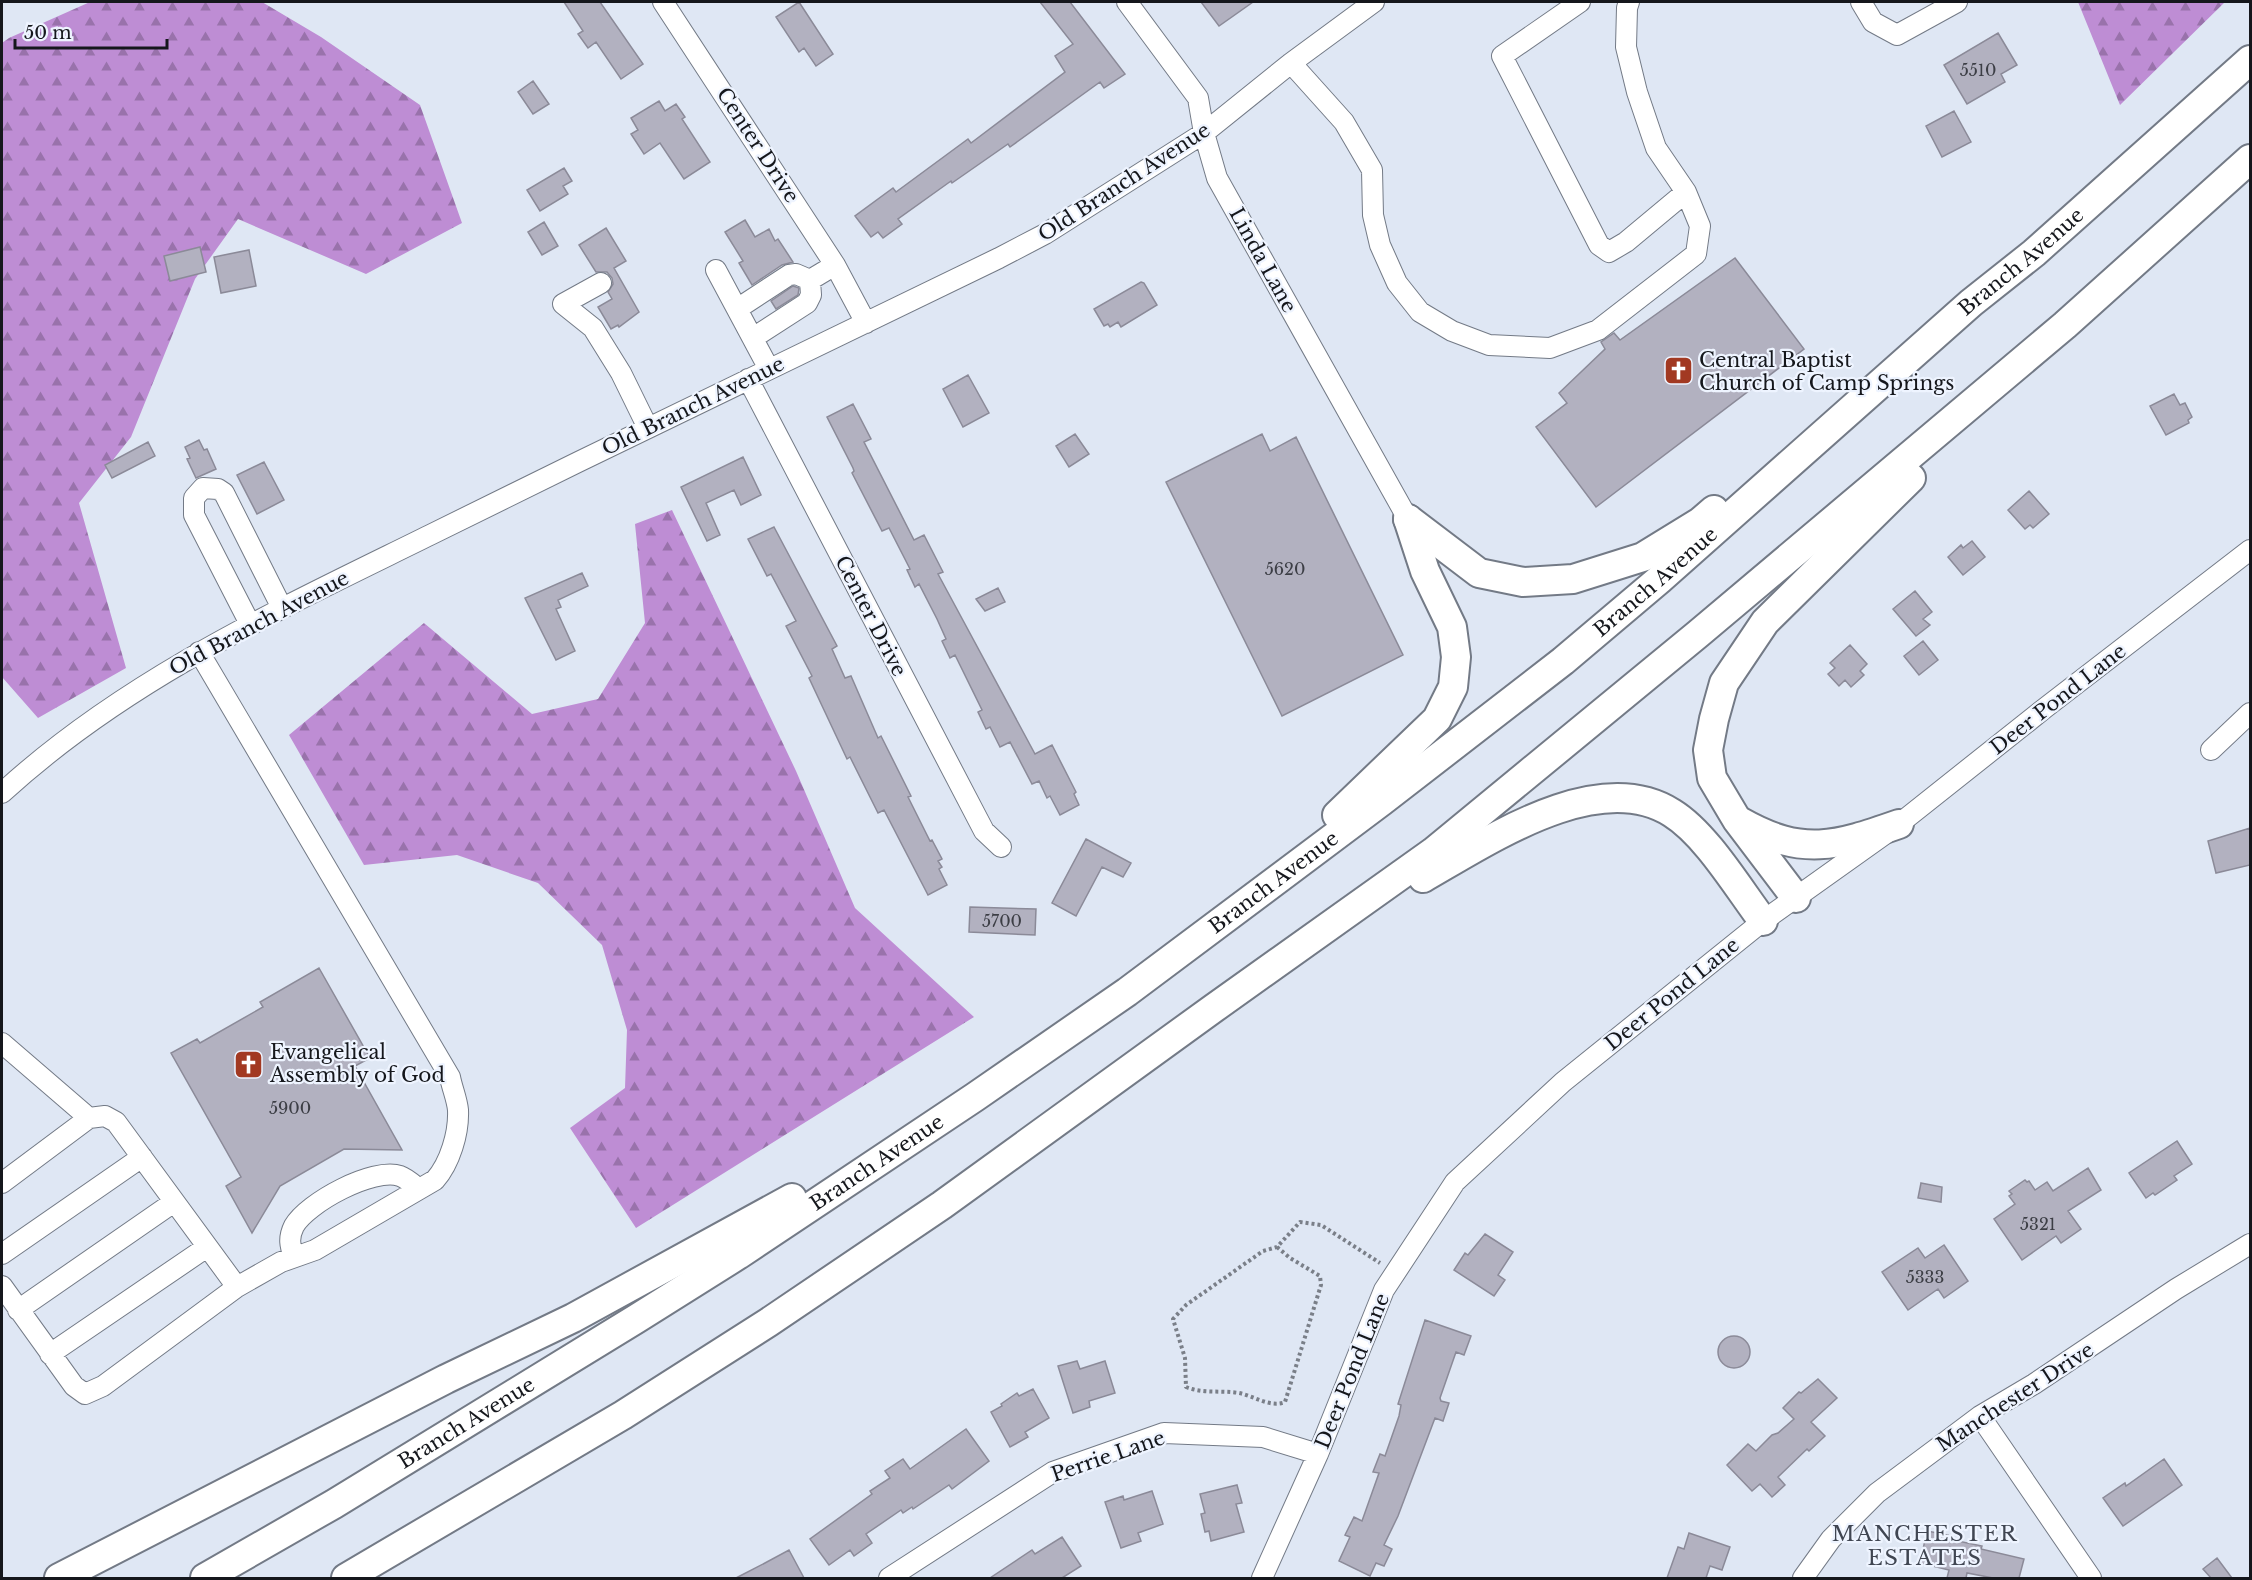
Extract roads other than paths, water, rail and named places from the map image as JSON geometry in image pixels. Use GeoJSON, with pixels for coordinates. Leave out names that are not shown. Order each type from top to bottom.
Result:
{"type":"FeatureCollection","features":[{"type":"Feature","properties":{"kind":"highway","name":"Branch Avenue"},"geometry":{"type":"LineString","coordinates":[[205,1578],[334,1504],[562,1366],[738,1255],[975,1097],[1127,992],[1563,661],[1660,579],[1971,303],[2034,253],[2250,60]]}},
{"type":"Feature","properties":{"kind":"highway"},"geometry":{"type":"LineString","coordinates":[[346,1578],[623,1415],[828,1283],[1006,1160],[1433,852],[1550,759],[2066,325],[2250,159]]}},
{"type":"Feature","properties":{"kind":"highway"},"geometry":{"type":"LineString","coordinates":[[1796,898],[1737,820],[1712,778],[1708,750],[1724,683],[1765,622],[2066,325]]}},
{"type":"Feature","properties":{"kind":"highway"},"geometry":{"type":"LineString","coordinates":[[1408,519],[1479,573],[1523,582],[1574,579],[1643,557],[1700,522],[1862,387],[1892,374]]}},
{"type":"Feature","properties":{"kind":"highway"},"geometry":{"type":"LineString","coordinates":[[1236,910],[1437,719],[1453,687],[1456,657],[1452,627],[1425,571],[1408,519]]}},
{"type":"Feature","properties":{"kind":"highway"},"geometry":{"type":"LineString","coordinates":[[1291,953],[1488,842],[1545,814],[1596,798],[1622,796],[1646,800],[1673,813],[1703,840],[1763,921]]}},
{"type":"Feature","properties":{"kind":"highway"},"geometry":{"type":"LineString","coordinates":[[1737,820],[1784,842],[1808,846],[1839,842],[1899,824]]}},
{"type":"Feature","properties":{"kind":"highway"},"geometry":{"type":"LineString","coordinates":[[59,1578],[446,1379],[573,1318],[975,1097]]}},
{"type":"Feature","properties":{"kind":"highway"},"geometry":{"type":"LineString","coordinates":[[374,1578],[479,1500]]}},
{"type":"Feature","properties":{"kind":"street","name":"Center Drive"},"geometry":{"type":"LineString","coordinates":[[663,2],[835,265],[866,323]]}},
{"type":"Feature","properties":{"kind":"street","name":"Linda Lane"},"geometry":{"type":"LineString","coordinates":[[1127,2],[1198,98],[1204,133],[1217,178],[1408,519]]}},
{"type":"Feature","properties":{"kind":"street","name":"Old Branch Avenue"},"geometry":{"type":"LineString","coordinates":[[2,793],[60,742],[199,652],[250,624],[1044,234],[1204,133],[1291,63],[1374,2]]}},
{"type":"Feature","properties":{"kind":"street"},"geometry":{"type":"LineString","coordinates":[[1580,2],[1502,56],[1599,245],[1609,252],[1626,242],[1686,192]]}},
{"type":"Feature","properties":{"kind":"street"},"geometry":{"type":"LineString","coordinates":[[1291,63],[1344,122],[1372,170],[1373,215],[1380,245],[1397,283],[1420,312],[1452,331],[1489,345],[1550,348],[1598,330],[1696,254],[1700,226],[1686,192],[1656,148],[1637,92],[1626,47],[1629,2]]}},
{"type":"Feature","properties":{"kind":"street"},"geometry":{"type":"LineString","coordinates":[[1861,2],[1873,22],[1897,35],[1957,2]]}},
{"type":"Feature","properties":{"kind":"street"},"geometry":{"type":"LineString","coordinates":[[810,280],[835,265]]}},
{"type":"Feature","properties":{"kind":"street"},"geometry":{"type":"LineString","coordinates":[[716,270],[769,369]]}},
{"type":"Feature","properties":{"kind":"street"},"geometry":{"type":"LineString","coordinates":[[737,309],[789,275],[796,274],[810,280]]}},
{"type":"Feature","properties":{"kind":"street"},"geometry":{"type":"LineString","coordinates":[[753,338],[807,303],[811,295],[810,280]]}},
{"type":"Feature","properties":{"kind":"street"},"geometry":{"type":"LineString","coordinates":[[601,283],[563,304],[593,328],[621,374],[648,428]]}},
{"type":"Feature","properties":{"kind":"street","name":"Center Drive"},"geometry":{"type":"LineString","coordinates":[[748,379],[984,831],[1000,847]]}},
{"type":"Feature","properties":{"kind":"street"},"geometry":{"type":"LineString","coordinates":[[250,624],[194,515],[194,498],[203,488],[218,489],[224,493],[282,608]]}},
{"type":"Feature","properties":{"kind":"street","name":"Deer Pond Lane"},"geometry":{"type":"LineString","coordinates":[[1262,1578],[1318,1454],[1384,1290],[1455,1182],[1563,1082],[1763,921],[1899,824],[2250,550]]}},
{"type":"Feature","properties":{"kind":"street"},"geometry":{"type":"LineString","coordinates":[[2,1286],[74,1386],[85,1394],[103,1386],[237,1287],[281,1262],[315,1250],[435,1180],[445,1169],[453,1147],[458,1110],[450,1077],[199,652]]}},
{"type":"Feature","properties":{"kind":"street"},"geometry":{"type":"LineString","coordinates":[[2211,750],[2250,713]]}},
{"type":"Feature","properties":{"kind":"street"},"geometry":{"type":"LineString","coordinates":[[2,1044],[89,1118]]}},
{"type":"Feature","properties":{"kind":"street"},"geometry":{"type":"LineString","coordinates":[[2,1183],[89,1118],[105,1116],[116,1122],[237,1287]]}},
{"type":"Feature","properties":{"kind":"street"},"geometry":{"type":"LineString","coordinates":[[2,1254],[142,1157]]}},
{"type":"Feature","properties":{"kind":"street"},"geometry":{"type":"LineString","coordinates":[[294,1257],[289,1244],[295,1226],[307,1212],[345,1186],[380,1174],[400,1176],[419,1189]]}},
{"type":"Feature","properties":{"kind":"street"},"geometry":{"type":"LineString","coordinates":[[18,1310],[174,1202]]}},
{"type":"Feature","properties":{"kind":"street","name":"Manchester Drive"},"geometry":{"type":"LineString","coordinates":[[1803,1578],[1831,1539],[1877,1493],[1980,1416],[2034,1384],[2176,1289],[2250,1244]]}},
{"type":"Feature","properties":{"kind":"street"},"geometry":{"type":"LineString","coordinates":[[50,1354],[207,1247]]}},
{"type":"Feature","properties":{"kind":"street"},"geometry":{"type":"LineString","coordinates":[[1980,1416],[2091,1578]]}},
{"type":"Feature","properties":{"kind":"street","name":"Perrie Lane"},"geometry":{"type":"LineString","coordinates":[[890,1578],[1053,1472],[1164,1434],[1263,1437],[1318,1454]]}},
{"type":"Feature","properties":{"kind":"place","name":"Central Baptist Church of Camp Springs"},"geometry":{"type":"Point","coordinates":[1678,371]}},
{"type":"Feature","properties":{"kind":"place","name":"Evangelical Assembly of God"},"geometry":{"type":"Point","coordinates":[249,1064]}},
{"type":"Feature","properties":{"kind":"district","name":"MANCHESTER ESTATES"},"geometry":{"type":"Point","coordinates":[1925,1546]}}]}
